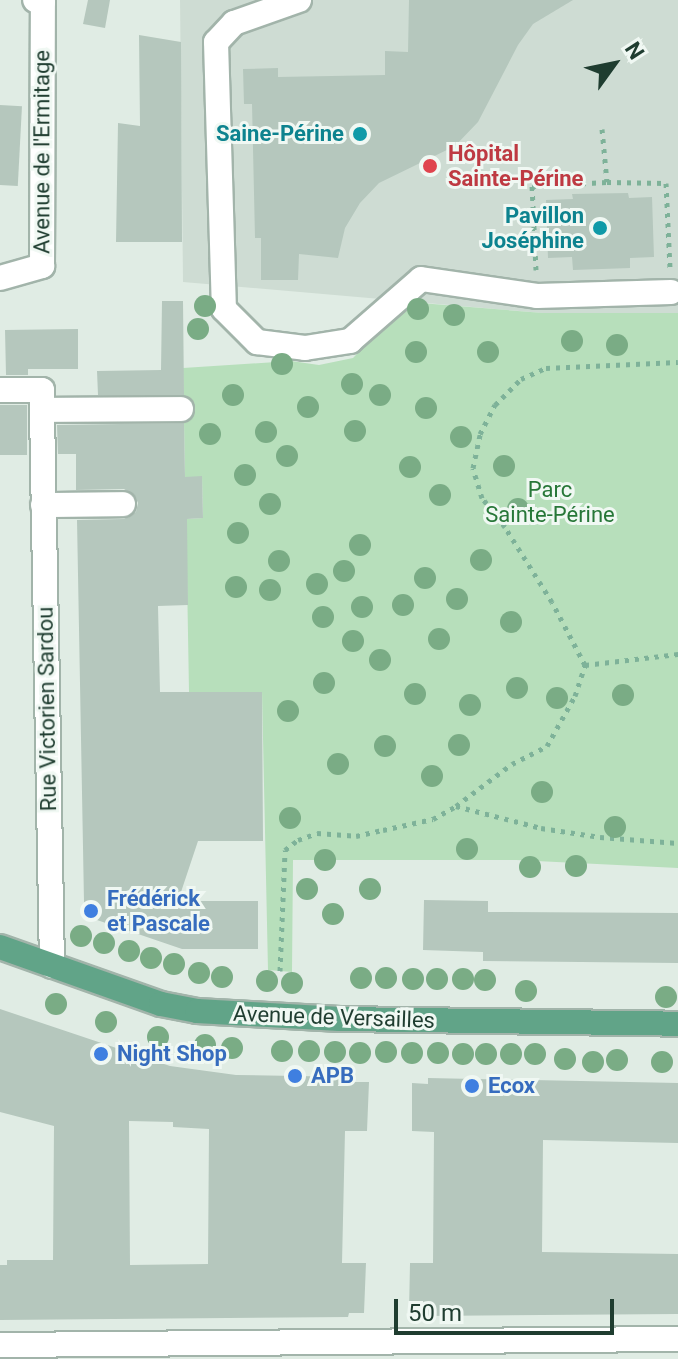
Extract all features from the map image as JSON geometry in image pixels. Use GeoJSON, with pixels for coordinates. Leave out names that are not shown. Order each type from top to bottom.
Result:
{"type":"FeatureCollection","features":[{"type":"Feature","properties":{"kind":"main road","name":"Avenue de Versailles"},"geometry":{"type":"LineString","coordinates":[[0,947],[161,1004],[197,1011],[325,1019],[678,1024]]}},
{"type":"Feature","properties":{"kind":"street","name":"Avenue de l'Ermitage"},"geometry":{"type":"LineString","coordinates":[[0,278],[42,266],[43,2],[35,0]]}},
{"type":"Feature","properties":{"kind":"street"},"geometry":{"type":"LineString","coordinates":[[299,0],[234,23],[216,42],[224,309],[232,321],[257,342],[305,348],[350,341],[421,279],[537,296],[671,292]]}},
{"type":"Feature","properties":{"kind":"street"},"geometry":{"type":"LineString","coordinates":[[0,390],[42,390],[42,410],[181,409]]}},
{"type":"Feature","properties":{"kind":"street","name":"Rue Victorien Sardou"},"geometry":{"type":"LineString","coordinates":[[42,410],[52,966]]}},
{"type":"Feature","properties":{"kind":"street"},"geometry":{"type":"LineString","coordinates":[[43,505],[123,504]]}},
{"type":"Feature","properties":{"kind":"street"},"geometry":{"type":"LineString","coordinates":[[0,1345],[678,1339]]}},
{"type":"Feature","properties":{"kind":"path"},"geometry":{"type":"LineString","coordinates":[[602,129],[607,182]]}},
{"type":"Feature","properties":{"kind":"path"},"geometry":{"type":"LineString","coordinates":[[537,296],[532,186],[607,182],[666,183],[671,292]]}},
{"type":"Feature","properties":{"kind":"path"},"geometry":{"type":"LineString","coordinates":[[280,971],[285,850],[298,840],[317,833],[356,836],[433,819],[456,806],[512,764],[547,746],[575,696],[585,665],[552,602],[505,527],[482,498],[473,468],[480,434],[495,405],[521,379],[546,368],[678,362]]}},
{"type":"Feature","properties":{"kind":"path"},"geometry":{"type":"LineString","coordinates":[[585,665],[678,654]]}},
{"type":"Feature","properties":{"kind":"path"},"geometry":{"type":"LineString","coordinates":[[456,806],[541,828],[600,837],[678,843]]}},
{"type":"Feature","properties":{"kind":"shaded area","name":"Hôpital Sainte-Périne"},"geometry":{"type":"Polygon","coordinates":[[[180,0],[678,0],[678,315],[543,313],[183,282],[180,0]]]}},
{"type":"Feature","properties":{"kind":"green space","name":"Parc Sainte-Périne"},"geometry":{"type":"Polygon","coordinates":[[[408,302],[543,313],[678,313],[678,868],[516,860],[293,860],[292,972],[268,970],[262,692],[189,692],[186,519],[203,518],[202,477],[185,477],[183,368],[291,361],[319,365],[353,358],[408,302]]]}},
{"type":"Feature","properties":{"kind":"building"},"geometry":{"type":"Polygon","coordinates":[[[88,0],[110,0],[105,28],[83,24],[88,0]]]}},
{"type":"Feature","properties":{"kind":"building","name":"Saine-Périne"},"geometry":{"type":"Polygon","coordinates":[[[409,0],[573,0],[533,24],[518,45],[478,122],[455,146],[379,183],[360,203],[345,228],[338,258],[299,254],[298,280],[261,280],[261,238],[255,238],[252,104],[244,104],[243,69],[278,68],[278,77],[385,75],[385,51],[408,52],[409,0]]]}},
{"type":"Feature","properties":{"kind":"building"},"geometry":{"type":"Polygon","coordinates":[[[139,35],[181,42],[182,242],[116,242],[118,123],[140,126],[139,35]]]}},
{"type":"Feature","properties":{"kind":"building"},"geometry":{"type":"Polygon","coordinates":[[[0,105],[22,106],[18,186],[0,185],[0,105]]]}},
{"type":"Feature","properties":{"kind":"building","name":"Pavillon Joséphine"},"geometry":{"type":"Polygon","coordinates":[[[628,193],[629,198],[652,197],[654,257],[630,258],[630,268],[573,270],[572,257],[548,258],[546,200],[573,199],[572,194],[628,193]]]}},
{"type":"Feature","properties":{"kind":"building"},"geometry":{"type":"Polygon","coordinates":[[[162,301],[183,301],[184,395],[98,395],[97,371],[161,370],[162,301]]]}},
{"type":"Feature","properties":{"kind":"building"},"geometry":{"type":"Polygon","coordinates":[[[78,329],[78,369],[28,369],[28,375],[6,375],[5,330],[78,329]]]}},
{"type":"Feature","properties":{"kind":"building"},"geometry":{"type":"Polygon","coordinates":[[[0,405],[27,405],[27,455],[0,455],[0,405]]]}},
{"type":"Feature","properties":{"kind":"building"},"geometry":{"type":"Polygon","coordinates":[[[184,423],[185,477],[202,476],[203,518],[187,519],[188,605],[158,606],[160,692],[262,692],[263,841],[198,841],[178,901],[258,901],[258,949],[182,949],[97,920],[84,902],[77,520],[124,519],[136,512],[138,503],[135,496],[124,489],[76,490],[76,454],[58,454],[57,425],[184,423]]]}},
{"type":"Feature","properties":{"kind":"building"},"geometry":{"type":"Polygon","coordinates":[[[424,900],[488,901],[488,912],[678,913],[678,963],[483,961],[483,952],[423,950],[424,900]]]}},
{"type":"Feature","properties":{"kind":"building"},"geometry":{"type":"Polygon","coordinates":[[[0,1009],[170,1066],[236,1075],[353,1077],[352,1082],[369,1082],[367,1131],[345,1131],[342,1263],[366,1263],[364,1313],[349,1313],[348,1317],[0,1320],[0,1265],[7,1265],[7,1260],[53,1260],[54,1126],[0,1112],[0,1009]],[[129,1121],[130,1265],[208,1264],[209,1129],[173,1127],[173,1122],[129,1121]]]}},
{"type":"Feature","properties":{"kind":"building"},"geometry":{"type":"Polygon","coordinates":[[[428,1078],[678,1083],[678,1143],[543,1140],[542,1252],[678,1254],[678,1314],[424,1316],[424,1313],[409,1313],[410,1263],[433,1263],[434,1132],[412,1131],[412,1083],[428,1084],[428,1078]]]}},
{"type":"Feature","properties":{"kind":"place","name":"Saine-Périne"},"geometry":{"type":"Point","coordinates":[360,134]}},
{"type":"Feature","properties":{"kind":"place","name":"Hôpital Sainte-Périne"},"geometry":{"type":"Point","coordinates":[430,166]}},
{"type":"Feature","properties":{"kind":"place","name":"Pavillon Joséphine"},"geometry":{"type":"Point","coordinates":[600,228]}},
{"type":"Feature","properties":{"kind":"place","name":"Frédérick et Pascale"},"geometry":{"type":"Point","coordinates":[91,911]}},
{"type":"Feature","properties":{"kind":"place","name":"Night Shop"},"geometry":{"type":"Point","coordinates":[101,1054]}},
{"type":"Feature","properties":{"kind":"place","name":"APB"},"geometry":{"type":"Point","coordinates":[295,1076]}},
{"type":"Feature","properties":{"kind":"place","name":"Ecox"},"geometry":{"type":"Point","coordinates":[472,1086]}}]}
